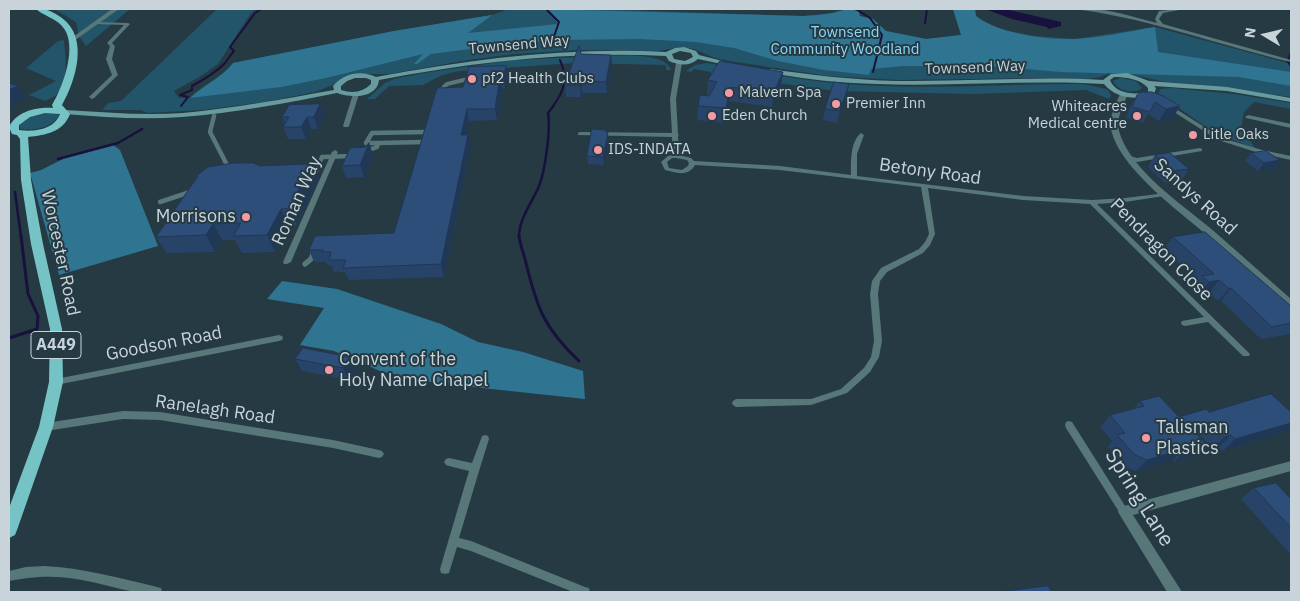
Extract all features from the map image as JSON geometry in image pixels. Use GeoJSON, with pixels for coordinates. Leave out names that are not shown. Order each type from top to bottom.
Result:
{"type":"FeatureCollection","features":[{"type":"Feature","properties":{"kind":"highway"},"geometry":{"type":"LineString","coordinates":[[25,156],[45,130],[62,114],[57,105],[69,76],[71,33],[53,14],[40,9]]}},
{"type":"Feature","properties":{"kind":"highway","name":"A449"},"geometry":{"type":"LineString","coordinates":[[25,156],[25,139],[15,132],[14,124],[63,92]]}},
{"type":"Feature","properties":{"kind":"highway","name":"A449"},"geometry":{"type":"LineString","coordinates":[[35,112],[62,114]]}},
{"type":"Feature","properties":{"kind":"highway"},"geometry":{"type":"LineString","coordinates":[[20,134],[45,130]]}},
{"type":"Feature","properties":{"kind":"highway","name":"Worcester Road"},"geometry":{"type":"LineString","coordinates":[[9,530],[12,511],[46,428],[56,382],[56,329],[36,238],[26,180],[25,156]]}},
{"type":"Feature","properties":{"kind":"main road","name":"Townsend Way"},"geometry":{"type":"LineString","coordinates":[[338,91],[337,86],[339,82],[348,78],[366,76],[375,80],[454,65],[527,56],[594,53],[668,54],[675,50],[688,49],[694,52],[697,57],[741,66]]}},
{"type":"Feature","properties":{"kind":"main road"},"geometry":{"type":"LineString","coordinates":[[668,54],[671,60],[679,63]]}},
{"type":"Feature","properties":{"kind":"main road","name":"Townsend Way"},"geometry":{"type":"LineString","coordinates":[[679,63],[691,62],[697,57]]}},
{"type":"Feature","properties":{"kind":"main road","name":"Townsend Way"},"geometry":{"type":"LineString","coordinates":[[765,70],[854,81],[914,84],[1035,80],[1106,82],[1108,76],[1120,74],[1135,77],[1148,83],[1227,89],[1291,100]]}},
{"type":"Feature","properties":{"kind":"main road","name":"Townsend Way"},"geometry":{"type":"LineString","coordinates":[[356,94],[373,88],[375,80]]}},
{"type":"Feature","properties":{"kind":"main road"},"geometry":{"type":"LineString","coordinates":[[1106,82],[1115,91],[1124,94],[1151,96],[1152,88],[1148,83]]}},
{"type":"Feature","properties":{"kind":"main road"},"geometry":{"type":"LineString","coordinates":[[62,114],[144,116],[191,114],[252,107],[338,91],[344,94],[356,94]]}},
{"type":"Feature","properties":{"kind":"street"},"geometry":{"type":"LineString","coordinates":[[72,40],[116,9]]}},
{"type":"Feature","properties":{"kind":"street"},"geometry":{"type":"LineString","coordinates":[[1082,9],[1161,25],[1291,61]]}},
{"type":"Feature","properties":{"kind":"street"},"geometry":{"type":"LineString","coordinates":[[1146,22],[1157,19],[1161,12],[1179,9]]}},
{"type":"Feature","properties":{"kind":"street"},"geometry":{"type":"LineString","coordinates":[[1157,19],[1161,25]]}},
{"type":"Feature","properties":{"kind":"street"},"geometry":{"type":"LineString","coordinates":[[97,23],[128,24],[109,43],[113,46],[109,59],[115,75]]}},
{"type":"Feature","properties":{"kind":"street"},"geometry":{"type":"LineString","coordinates":[[676,156],[672,99],[679,63]]}},
{"type":"Feature","properties":{"kind":"street"},"geometry":{"type":"LineString","coordinates":[[92,97],[123,70]]}},
{"type":"Feature","properties":{"kind":"street"},"geometry":{"type":"LineString","coordinates":[[436,98],[439,90],[448,83],[468,79]]}},
{"type":"Feature","properties":{"kind":"street"},"geometry":{"type":"LineString","coordinates":[[346,126],[356,94]]}},
{"type":"Feature","properties":{"kind":"street","name":"Sandys Road"},"geometry":{"type":"LineString","coordinates":[[1124,94],[1115,116],[1115,131],[1130,158],[1164,194],[1291,304]]}},
{"type":"Feature","properties":{"kind":"street"},"geometry":{"type":"LineString","coordinates":[[1164,104],[1220,138],[1261,152],[1291,158]]}},
{"type":"Feature","properties":{"kind":"street"},"geometry":{"type":"LineString","coordinates":[[214,116],[210,132],[227,165],[221,174],[231,174]]}},
{"type":"Feature","properties":{"kind":"street"},"geometry":{"type":"LineString","coordinates":[[1248,117],[1259,116],[1291,126]]}},
{"type":"Feature","properties":{"kind":"street"},"geometry":{"type":"LineString","coordinates":[[421,151],[429,123]]}},
{"type":"Feature","properties":{"kind":"street"},"geometry":{"type":"LineString","coordinates":[[424,142],[366,142],[372,134],[426,132]]}},
{"type":"Feature","properties":{"kind":"street"},"geometry":{"type":"LineString","coordinates":[[580,134],[676,135]]}},
{"type":"Feature","properties":{"kind":"street"},"geometry":{"type":"LineString","coordinates":[[854,177],[854,154],[861,135]]}},
{"type":"Feature","properties":{"kind":"street"},"geometry":{"type":"LineString","coordinates":[[362,155],[368,155],[369,150],[377,147],[378,143]]}},
{"type":"Feature","properties":{"kind":"street"},"geometry":{"type":"LineString","coordinates":[[1130,158],[1137,160],[1200,150]]}},
{"type":"Feature","properties":{"kind":"street"},"geometry":{"type":"LineString","coordinates":[[304,176],[314,176],[322,157],[334,155],[356,156]]}},
{"type":"Feature","properties":{"kind":"street","name":"Roman Way"},"geometry":{"type":"LineString","coordinates":[[287,262],[334,155]]}},
{"type":"Feature","properties":{"kind":"street"},"geometry":{"type":"LineString","coordinates":[[676,156],[689,159],[692,163],[688,170],[677,172],[667,169],[664,162],[670,157],[676,156]]}},
{"type":"Feature","properties":{"kind":"street","name":"Betony Road"},"geometry":{"type":"LineString","coordinates":[[692,163],[774,167],[996,196],[1092,202],[1125,200],[1164,194]]}},
{"type":"Feature","properties":{"kind":"street"},"geometry":{"type":"LineString","coordinates":[[736,403],[811,402],[844,392],[868,370],[875,357],[878,341],[874,294],[876,281],[884,270],[921,251],[928,243],[932,234],[924,186]]}},
{"type":"Feature","properties":{"kind":"street"},"geometry":{"type":"LineString","coordinates":[[160,202],[188,191],[200,191]]}},
{"type":"Feature","properties":{"kind":"street","name":"Pendragon Close"},"geometry":{"type":"LineString","coordinates":[[1092,202],[1208,319],[1246,354]]}},
{"type":"Feature","properties":{"kind":"street"},"geometry":{"type":"LineString","coordinates":[[305,264],[311,259],[317,244]]}},
{"type":"Feature","properties":{"kind":"street","name":"Pendragon Close"},"geometry":{"type":"LineString","coordinates":[[1185,323],[1208,319]]}},
{"type":"Feature","properties":{"kind":"street","name":"Goodson Road"},"geometry":{"type":"LineString","coordinates":[[56,382],[279,338]]}},
{"type":"Feature","properties":{"kind":"street","name":"Ranelagh Road"},"geometry":{"type":"LineString","coordinates":[[46,428],[123,415],[160,416],[332,444],[379,454]]}},
{"type":"Feature","properties":{"kind":"street","name":"Spring Lane"},"geometry":{"type":"LineString","coordinates":[[1069,424],[1175,592]]}},
{"type":"Feature","properties":{"kind":"street"},"geometry":{"type":"LineString","coordinates":[[445,569],[455,542],[474,468],[485,439]]}},
{"type":"Feature","properties":{"kind":"street"},"geometry":{"type":"LineString","coordinates":[[449,462],[474,468]]}},
{"type":"Feature","properties":{"kind":"street"},"geometry":{"type":"LineString","coordinates":[[1124,512],[1291,466]]}},
{"type":"Feature","properties":{"kind":"street"},"geometry":{"type":"LineString","coordinates":[[455,542],[471,546],[585,592]]}},
{"type":"Feature","properties":{"kind":"street"},"geometry":{"type":"LineString","coordinates":[[9,576],[32,570],[60,571],[157,592]]}},
{"type":"Feature","properties":{"kind":"green space"},"geometry":{"type":"Polygon","coordinates":[[[54,9],[130,9],[86,46],[79,36],[76,22],[54,9]]]}},
{"type":"Feature","properties":{"kind":"green space","name":"Townsend Community Woodland"},"geometry":{"type":"Polygon","coordinates":[[[217,9],[256,9],[251,13],[218,64],[174,91],[179,98],[190,98],[233,63],[394,31],[492,15],[509,9],[590,9],[803,16],[833,13],[847,9],[859,12],[860,16],[873,19],[886,31],[926,39],[961,35],[953,9],[975,9],[976,16],[985,23],[1004,30],[1035,36],[1075,39],[1155,27],[1291,64],[1291,97],[1166,82],[1125,73],[1110,73],[1087,79],[899,80],[828,76],[730,61],[715,58],[694,49],[681,47],[658,51],[579,50],[513,54],[389,74],[360,74],[315,92],[265,102],[202,110],[148,113],[140,110],[102,110],[108,103],[121,101],[217,9]]]}},
{"type":"Feature","properties":{"kind":"green space","name":"Townsend Community Woodland"},"geometry":{"type":"Polygon","coordinates":[[[541,9],[803,16],[852,10],[859,12],[860,16],[873,19],[886,31],[926,39],[961,35],[953,9],[975,9],[976,16],[997,27],[1037,37],[1075,39],[1155,27],[1158,52],[1291,72],[1291,86],[1239,77],[1061,72],[990,66],[903,66],[871,69],[869,75],[824,70],[778,61],[734,48],[696,42],[640,39],[557,40],[510,44],[431,54],[417,64],[414,64],[423,54],[281,87],[190,98],[233,63],[394,31],[492,15],[468,33],[558,24],[550,12],[541,9]]]}},
{"type":"Feature","properties":{"kind":"green space"},"geometry":{"type":"Polygon","coordinates":[[[64,40],[66,69],[60,90],[55,96],[45,101],[29,95],[56,81],[26,68],[58,41],[64,40]]]}},
{"type":"Feature","properties":{"kind":"green space"},"geometry":{"type":"Polygon","coordinates":[[[628,55],[651,57],[667,64],[671,70],[666,70],[666,65],[575,63],[459,71],[442,75],[423,85],[389,86],[375,99],[367,99],[385,83],[394,79],[424,73],[514,60],[628,55]]]}},
{"type":"Feature","properties":{"kind":"green space"},"geometry":{"type":"Polygon","coordinates":[[[707,63],[773,75],[840,84],[934,87],[1083,84],[1107,89],[1111,95],[1109,99],[1086,90],[974,94],[836,91],[711,74],[711,72],[694,69],[691,72],[686,71],[695,65],[707,63]]]}},
{"type":"Feature","properties":{"kind":"green space"},"geometry":{"type":"Polygon","coordinates":[[[1121,78],[1136,81],[1142,88],[1135,91],[1126,91],[1113,81],[1121,78]]]}},
{"type":"Feature","properties":{"kind":"green space"},"geometry":{"type":"Polygon","coordinates":[[[1171,88],[1234,94],[1291,103],[1291,109],[1254,102],[1244,112],[1241,128],[1256,149],[1213,132],[1158,93],[1161,89],[1171,88]]]}},
{"type":"Feature","properties":{"kind":"green space"},"geometry":{"type":"Polygon","coordinates":[[[40,112],[57,113],[59,116],[52,123],[42,128],[21,129],[19,125],[22,120],[40,112]]]}},
{"type":"Feature","properties":{"kind":"green space"},"geometry":{"type":"Polygon","coordinates":[[[113,145],[120,150],[158,246],[59,275],[30,173],[41,170],[69,156],[113,145]]]}},
{"type":"Feature","properties":{"kind":"green space"},"geometry":{"type":"Polygon","coordinates":[[[282,281],[337,289],[441,324],[478,342],[523,352],[583,371],[585,399],[435,383],[380,371],[334,351],[300,345],[324,308],[267,299],[282,281]]]}},
{"type":"Feature","properties":{"kind":"shaded area"},"geometry":{"type":"Polygon","coordinates":[[[985,9],[1005,9],[1061,22],[1061,26],[1048,29],[1047,27],[1012,19],[985,9]]]}},
{"type":"Feature","properties":{"kind":"building"},"geometry":{"type":"Polygon","coordinates":[[[579,46],[581,54],[611,55],[606,82],[581,81],[580,86],[565,85],[579,46]]]}},
{"type":"Feature","properties":{"kind":"building"},"geometry":{"type":"Polygon","coordinates":[[[720,61],[783,72],[774,92],[730,87],[726,108],[698,106],[700,95],[709,96],[717,82],[708,80],[720,61]]]}},
{"type":"Feature","properties":{"kind":"building"},"geometry":{"type":"Polygon","coordinates":[[[506,66],[504,77],[500,77],[495,109],[467,109],[461,135],[468,135],[441,264],[343,268],[346,260],[329,260],[331,252],[309,250],[315,236],[394,233],[437,88],[463,87],[469,67],[506,66]]]}},
{"type":"Feature","properties":{"kind":"building"},"geometry":{"type":"Polygon","coordinates":[[[834,82],[849,84],[840,111],[825,109],[834,82]]]}},
{"type":"Feature","properties":{"kind":"building"},"geometry":{"type":"Polygon","coordinates":[[[9,83],[18,86],[9,90],[9,83]]]}},
{"type":"Feature","properties":{"kind":"building"},"geometry":{"type":"Polygon","coordinates":[[[1142,92],[1152,92],[1163,96],[1180,106],[1166,109],[1155,102],[1150,112],[1132,107],[1137,95],[1142,92]]]}},
{"type":"Feature","properties":{"kind":"building"},"geometry":{"type":"Polygon","coordinates":[[[320,104],[314,117],[307,117],[301,127],[283,127],[289,117],[282,117],[289,105],[320,104]]]}},
{"type":"Feature","properties":{"kind":"building","name":"IDS-INDATA"},"geometry":{"type":"Polygon","coordinates":[[[592,129],[606,130],[606,133],[608,133],[603,157],[587,156],[592,129]]]}},
{"type":"Feature","properties":{"kind":"building"},"geometry":{"type":"Polygon","coordinates":[[[369,143],[360,165],[342,166],[350,148],[365,147],[369,143]]]}},
{"type":"Feature","properties":{"kind":"building"},"geometry":{"type":"Polygon","coordinates":[[[1266,151],[1280,160],[1264,163],[1251,153],[1266,151]]]}},
{"type":"Feature","properties":{"kind":"building"},"geometry":{"type":"Polygon","coordinates":[[[1170,153],[1189,169],[1173,171],[1155,155],[1170,153]]]}},
{"type":"Feature","properties":{"kind":"building","name":"Morrisons"},"geometry":{"type":"Polygon","coordinates":[[[312,161],[290,208],[281,209],[267,235],[233,236],[241,223],[213,224],[206,235],[156,237],[198,176],[196,176],[208,167],[233,163],[254,163],[259,166],[308,164],[312,161]]]}},
{"type":"Feature","properties":{"kind":"building"},"geometry":{"type":"Polygon","coordinates":[[[1205,232],[1291,306],[1291,323],[1272,327],[1231,288],[1229,289],[1219,280],[1209,282],[1202,276],[1214,274],[1173,237],[1205,232]]]}},
{"type":"Feature","properties":{"kind":"building"},"geometry":{"type":"Polygon","coordinates":[[[303,348],[350,357],[343,368],[295,359],[303,348]]]}},
{"type":"Feature","properties":{"kind":"building","name":"Talisman Plastics"},"geometry":{"type":"Polygon","coordinates":[[[1271,394],[1291,412],[1291,423],[1235,439],[1231,435],[1225,437],[1210,422],[1190,427],[1206,444],[1147,460],[1135,455],[1117,435],[1125,433],[1110,415],[1144,406],[1140,401],[1159,396],[1179,417],[1206,409],[1209,412],[1271,394]]]}},
{"type":"Feature","properties":{"kind":"building"},"geometry":{"type":"Polygon","coordinates":[[[1276,483],[1291,499],[1291,528],[1254,488],[1276,483]]]}},
{"type":"Feature","properties":{"kind":"building"},"geometry":{"type":"Polygon","coordinates":[[[1048,586],[1052,592],[1000,592],[1048,586]]]}},
{"type":"Feature","properties":{"kind":"waterway"},"geometry":{"type":"LineString","coordinates":[[181,106],[188,97],[180,95],[192,90],[192,86],[224,64],[234,51],[230,47],[255,13],[262,9]]}},
{"type":"Feature","properties":{"kind":"waterway"},"geometry":{"type":"LineString","coordinates":[[546,9],[559,22],[551,45]]}},
{"type":"Feature","properties":{"kind":"waterway"},"geometry":{"type":"LineString","coordinates":[[856,9],[870,18],[882,35],[873,72]]}},
{"type":"Feature","properties":{"kind":"waterway"},"geometry":{"type":"LineString","coordinates":[[925,23],[927,9]]}},
{"type":"Feature","properties":{"kind":"waterway"},"geometry":{"type":"LineString","coordinates":[[1291,52],[1288,62],[1291,66]]}},
{"type":"Feature","properties":{"kind":"waterway"},"geometry":{"type":"LineString","coordinates":[[553,106],[564,84],[564,73],[560,60]]}},
{"type":"Feature","properties":{"kind":"waterway"},"geometry":{"type":"LineString","coordinates":[[519,236],[523,217],[541,179],[548,139],[548,113],[554,105]]}},
{"type":"Feature","properties":{"kind":"waterway"},"geometry":{"type":"LineString","coordinates":[[58,159],[118,143],[142,129]]}},
{"type":"Feature","properties":{"kind":"waterway"},"geometry":{"type":"LineString","coordinates":[[15,192],[21,237]]}},
{"type":"Feature","properties":{"kind":"waterway"},"geometry":{"type":"LineString","coordinates":[[9,338],[37,329],[38,316],[28,294],[21,236]]}},
{"type":"Feature","properties":{"kind":"waterway"},"geometry":{"type":"LineString","coordinates":[[519,236],[538,305],[558,338],[579,361]]}},
{"type":"Feature","properties":{"kind":"place","name":"pf2 Health Clubs"},"geometry":{"type":"Point","coordinates":[472,79]}},
{"type":"Feature","properties":{"kind":"place","name":"Malvern Spa"},"geometry":{"type":"Point","coordinates":[729,93]}},
{"type":"Feature","properties":{"kind":"place","name":"Premier Inn"},"geometry":{"type":"Point","coordinates":[836,104]}},
{"type":"Feature","properties":{"kind":"place","name":"Eden Church"},"geometry":{"type":"Point","coordinates":[712,116]}},
{"type":"Feature","properties":{"kind":"place","name":"Whiteacres Medical centre"},"geometry":{"type":"Point","coordinates":[1137,116]}},
{"type":"Feature","properties":{"kind":"place","name":"Litle Oaks"},"geometry":{"type":"Point","coordinates":[1193,135]}},
{"type":"Feature","properties":{"kind":"place","name":"IDS-INDATA"},"geometry":{"type":"Point","coordinates":[598,150]}},
{"type":"Feature","properties":{"kind":"place","name":"Morrisons"},"geometry":{"type":"Point","coordinates":[246,217]}},
{"type":"Feature","properties":{"kind":"place","name":"Convent of the Holy Name Chapel"},"geometry":{"type":"Point","coordinates":[329,370]}},
{"type":"Feature","properties":{"kind":"place","name":"Talisman Plastics"},"geometry":{"type":"Point","coordinates":[1146,438]}}]}
